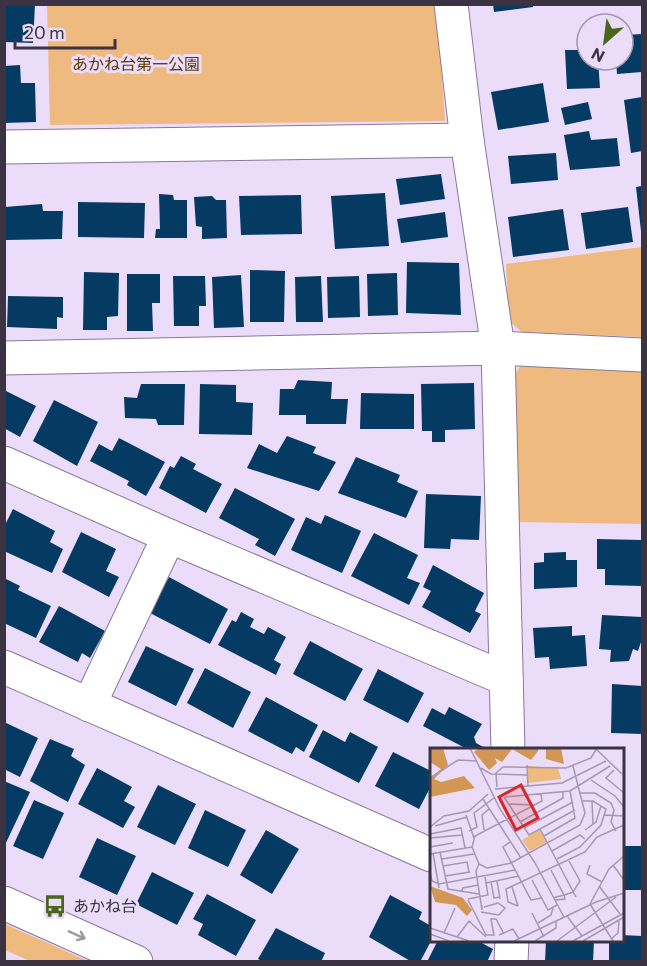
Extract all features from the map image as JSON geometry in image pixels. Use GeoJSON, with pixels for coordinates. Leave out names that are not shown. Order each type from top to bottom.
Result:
{"type":"FeatureCollection","features":[{"type":"Feature","properties":{"kind":"street"},"geometry":{"type":"LineString","coordinates":[[451,4],[467,140],[498,348],[508,748]]}},
{"type":"Feature","properties":{"kind":"street"},"geometry":{"type":"LineString","coordinates":[[4,147],[467,140]]}},
{"type":"Feature","properties":{"kind":"street"},"geometry":{"type":"LineString","coordinates":[[4,358],[498,348],[642,355]]}},
{"type":"Feature","properties":{"kind":"street"},"geometry":{"type":"LineString","coordinates":[[4,463],[169,536],[506,679]]}},
{"type":"Feature","properties":{"kind":"street"},"geometry":{"type":"LineString","coordinates":[[89,705],[169,536]]}},
{"type":"Feature","properties":{"kind":"street"},"geometry":{"type":"LineString","coordinates":[[4,667],[430,855]]}},
{"type":"Feature","properties":{"kind":"street"},"geometry":{"type":"LineString","coordinates":[[4,903],[136,962]]}},
{"type":"Feature","properties":{"kind":"street"},"geometry":{"type":"LineString","coordinates":[[511,962],[512,942]]}},
{"type":"Feature","properties":{"kind":"green space","name":"あかね台第一公園"},"geometry":{"type":"Polygon","coordinates":[[[47,5],[437,5],[445,121],[50,125],[47,5]]]}},
{"type":"Feature","properties":{"kind":"green space"},"geometry":{"type":"Polygon","coordinates":[[[642,247],[642,337],[522,332],[509,321],[506,264],[642,247]]]}},
{"type":"Feature","properties":{"kind":"green space"},"geometry":{"type":"Polygon","coordinates":[[[522,362],[642,368],[642,524],[518,522],[513,379],[522,362]]]}},
{"type":"Feature","properties":{"kind":"green space"},"geometry":{"type":"Polygon","coordinates":[[[5,924],[88,961],[30,961],[5,950],[5,924]]]}},
{"type":"Feature","properties":{"kind":"building"},"geometry":{"type":"Polygon","coordinates":[[[4,4],[35,4],[33,43],[4,42],[4,4]]]}},
{"type":"Feature","properties":{"kind":"building"},"geometry":{"type":"Polygon","coordinates":[[[493,4],[533,4],[533,7],[494,12],[493,4]]]}},
{"type":"Feature","properties":{"kind":"building"},"geometry":{"type":"Polygon","coordinates":[[[635,34],[642,34],[642,72],[617,74],[617,72],[635,72],[635,34]]]}},
{"type":"Feature","properties":{"kind":"building"},"geometry":{"type":"Polygon","coordinates":[[[565,50],[575,50],[575,72],[599,72],[600,88],[567,89],[565,50]]]}},
{"type":"Feature","properties":{"kind":"building"},"geometry":{"type":"Polygon","coordinates":[[[20,65],[21,83],[35,83],[36,122],[4,123],[4,66],[20,65]]]}},
{"type":"Feature","properties":{"kind":"building"},"geometry":{"type":"Polygon","coordinates":[[[543,83],[549,122],[498,130],[491,92],[543,83]]]}},
{"type":"Feature","properties":{"kind":"building"},"geometry":{"type":"Polygon","coordinates":[[[642,97],[642,151],[631,153],[624,100],[642,97]]]}},
{"type":"Feature","properties":{"kind":"building"},"geometry":{"type":"Polygon","coordinates":[[[588,102],[592,119],[565,125],[561,108],[588,102]]]}},
{"type":"Feature","properties":{"kind":"building"},"geometry":{"type":"Polygon","coordinates":[[[589,131],[591,140],[617,138],[620,166],[570,170],[564,135],[589,131]]]}},
{"type":"Feature","properties":{"kind":"building"},"geometry":{"type":"Polygon","coordinates":[[[556,153],[558,180],[511,184],[508,156],[556,153]]]}},
{"type":"Feature","properties":{"kind":"building"},"geometry":{"type":"Polygon","coordinates":[[[441,174],[445,199],[400,205],[396,179],[441,174]]]}},
{"type":"Feature","properties":{"kind":"building"},"geometry":{"type":"Polygon","coordinates":[[[642,186],[642,231],[641,231],[636,187],[642,186]]]}},
{"type":"Feature","properties":{"kind":"building"},"geometry":{"type":"Polygon","coordinates":[[[385,193],[389,246],[335,249],[331,196],[385,193]]]}},
{"type":"Feature","properties":{"kind":"building"},"geometry":{"type":"Polygon","coordinates":[[[159,194],[173,195],[174,200],[187,200],[187,238],[155,238],[156,229],[160,229],[159,194]]]}},
{"type":"Feature","properties":{"kind":"building"},"geometry":{"type":"Polygon","coordinates":[[[301,195],[302,234],[241,235],[239,196],[301,195]]]}},
{"type":"Feature","properties":{"kind":"building"},"geometry":{"type":"Polygon","coordinates":[[[212,196],[216,200],[226,200],[227,238],[202,239],[202,227],[196,226],[194,197],[212,196]]]}},
{"type":"Feature","properties":{"kind":"building"},"geometry":{"type":"Polygon","coordinates":[[[78,202],[145,203],[144,238],[78,237],[78,202]]]}},
{"type":"Feature","properties":{"kind":"building"},"geometry":{"type":"Polygon","coordinates":[[[42,204],[43,211],[63,211],[62,239],[6,240],[5,207],[42,204]]]}},
{"type":"Feature","properties":{"kind":"building"},"geometry":{"type":"Polygon","coordinates":[[[628,207],[633,242],[586,249],[581,213],[628,207]]]}},
{"type":"Feature","properties":{"kind":"building"},"geometry":{"type":"Polygon","coordinates":[[[563,209],[569,250],[513,257],[508,217],[563,209]]]}},
{"type":"Feature","properties":{"kind":"building"},"geometry":{"type":"Polygon","coordinates":[[[445,212],[448,237],[401,243],[397,219],[445,212]]]}},
{"type":"Feature","properties":{"kind":"building"},"geometry":{"type":"Polygon","coordinates":[[[407,262],[459,263],[461,315],[406,313],[407,262]]]}},
{"type":"Feature","properties":{"kind":"building"},"geometry":{"type":"Polygon","coordinates":[[[250,270],[285,271],[284,322],[250,322],[250,270]]]}},
{"type":"Feature","properties":{"kind":"building"},"geometry":{"type":"Polygon","coordinates":[[[84,272],[119,273],[118,316],[107,317],[107,330],[83,330],[84,272]]]}},
{"type":"Feature","properties":{"kind":"building"},"geometry":{"type":"Polygon","coordinates":[[[397,273],[398,315],[368,316],[367,274],[397,273]]]}},
{"type":"Feature","properties":{"kind":"building"},"geometry":{"type":"Polygon","coordinates":[[[127,274],[160,274],[160,303],[152,303],[153,331],[127,331],[127,274]]]}},
{"type":"Feature","properties":{"kind":"building"},"geometry":{"type":"Polygon","coordinates":[[[241,275],[244,327],[214,328],[212,277],[241,275]]]}},
{"type":"Feature","properties":{"kind":"building"},"geometry":{"type":"Polygon","coordinates":[[[173,276],[205,276],[206,306],[199,306],[199,326],[174,326],[173,276]]]}},
{"type":"Feature","properties":{"kind":"building"},"geometry":{"type":"Polygon","coordinates":[[[321,276],[323,322],[296,322],[295,277],[321,276]]]}},
{"type":"Feature","properties":{"kind":"building"},"geometry":{"type":"Polygon","coordinates":[[[359,276],[360,317],[328,318],[327,277],[359,276]]]}},
{"type":"Feature","properties":{"kind":"building"},"geometry":{"type":"Polygon","coordinates":[[[8,296],[63,297],[63,318],[57,317],[57,329],[7,327],[8,296]]]}},
{"type":"Feature","properties":{"kind":"building"},"geometry":{"type":"Polygon","coordinates":[[[298,380],[332,382],[331,399],[348,399],[346,424],[306,424],[306,415],[279,415],[280,389],[294,389],[298,380]]]}},
{"type":"Feature","properties":{"kind":"building"},"geometry":{"type":"Polygon","coordinates":[[[474,383],[475,429],[445,430],[445,442],[432,442],[432,431],[422,431],[421,384],[474,383]]]}},
{"type":"Feature","properties":{"kind":"building"},"geometry":{"type":"Polygon","coordinates":[[[141,384],[185,384],[184,425],[158,425],[156,419],[125,418],[124,397],[137,398],[141,384]]]}},
{"type":"Feature","properties":{"kind":"building"},"geometry":{"type":"Polygon","coordinates":[[[200,384],[236,385],[236,402],[253,403],[252,435],[199,434],[200,384]]]}},
{"type":"Feature","properties":{"kind":"building"},"geometry":{"type":"Polygon","coordinates":[[[4,390],[36,406],[20,437],[4,428],[4,390]]]}},
{"type":"Feature","properties":{"kind":"building"},"geometry":{"type":"Polygon","coordinates":[[[361,393],[414,394],[414,429],[360,429],[361,393]]]}},
{"type":"Feature","properties":{"kind":"building"},"geometry":{"type":"Polygon","coordinates":[[[54,400],[98,422],[77,466],[33,441],[54,400]]]}},
{"type":"Feature","properties":{"kind":"building"},"geometry":{"type":"Polygon","coordinates":[[[287,436],[316,447],[313,453],[336,462],[319,491],[247,468],[259,444],[277,453],[287,436]]]}},
{"type":"Feature","properties":{"kind":"building"},"geometry":{"type":"Polygon","coordinates":[[[119,438],[165,462],[146,496],[127,485],[129,481],[90,461],[99,444],[112,451],[119,438]]]}},
{"type":"Feature","properties":{"kind":"building"},"geometry":{"type":"Polygon","coordinates":[[[181,456],[196,464],[193,469],[222,484],[206,513],[159,488],[170,466],[174,468],[181,456]]]}},
{"type":"Feature","properties":{"kind":"building"},"geometry":{"type":"Polygon","coordinates":[[[356,457],[400,475],[397,482],[418,491],[406,518],[338,493],[356,457]]]}},
{"type":"Feature","properties":{"kind":"building"},"geometry":{"type":"Polygon","coordinates":[[[235,488],[295,519],[275,556],[255,545],[259,539],[219,518],[235,488]]]}},
{"type":"Feature","properties":{"kind":"building"},"geometry":{"type":"Polygon","coordinates":[[[426,494],[481,496],[479,540],[451,539],[450,549],[424,548],[426,494]]]}},
{"type":"Feature","properties":{"kind":"building"},"geometry":{"type":"Polygon","coordinates":[[[13,509],[55,531],[50,542],[63,549],[52,573],[4,551],[4,527],[13,509]]]}},
{"type":"Feature","properties":{"kind":"building"},"geometry":{"type":"Polygon","coordinates":[[[325,515],[361,531],[342,573],[291,550],[306,517],[321,524],[325,515]]]}},
{"type":"Feature","properties":{"kind":"building"},"geometry":{"type":"Polygon","coordinates":[[[81,532],[116,549],[106,571],[119,577],[109,597],[62,572],[81,532]]]}},
{"type":"Feature","properties":{"kind":"building"},"geometry":{"type":"Polygon","coordinates":[[[374,533],[418,555],[407,578],[420,583],[409,605],[351,576],[374,533]]]}},
{"type":"Feature","properties":{"kind":"building"},"geometry":{"type":"Polygon","coordinates":[[[597,539],[642,540],[642,586],[605,585],[605,569],[597,569],[597,539]]]}},
{"type":"Feature","properties":{"kind":"building"},"geometry":{"type":"Polygon","coordinates":[[[566,552],[566,560],[577,560],[577,587],[534,589],[534,563],[544,562],[544,553],[566,552]]]}},
{"type":"Feature","properties":{"kind":"building"},"geometry":{"type":"Polygon","coordinates":[[[433,565],[484,593],[475,611],[481,614],[470,633],[422,607],[431,591],[423,587],[433,565]]]}},
{"type":"Feature","properties":{"kind":"building"},"geometry":{"type":"Polygon","coordinates":[[[169,577],[228,609],[210,644],[150,613],[169,577]]]}},
{"type":"Feature","properties":{"kind":"building"},"geometry":{"type":"Polygon","coordinates":[[[4,578],[20,586],[18,590],[51,606],[36,638],[4,623],[4,578]]]}},
{"type":"Feature","properties":{"kind":"building"},"geometry":{"type":"Polygon","coordinates":[[[59,606],[105,631],[90,658],[82,653],[78,662],[39,642],[59,606]]]}},
{"type":"Feature","properties":{"kind":"building"},"geometry":{"type":"Polygon","coordinates":[[[241,612],[254,619],[250,627],[264,634],[268,627],[286,637],[274,660],[281,664],[276,675],[218,645],[232,620],[236,622],[241,612]]]}},
{"type":"Feature","properties":{"kind":"building"},"geometry":{"type":"Polygon","coordinates":[[[602,615],[642,617],[642,639],[638,651],[633,649],[629,661],[610,662],[611,650],[599,649],[602,615]]]}},
{"type":"Feature","properties":{"kind":"building"},"geometry":{"type":"Polygon","coordinates":[[[572,626],[572,636],[585,635],[587,666],[550,669],[549,657],[535,658],[533,628],[572,626]]]}},
{"type":"Feature","properties":{"kind":"building"},"geometry":{"type":"Polygon","coordinates":[[[310,641],[363,669],[345,701],[293,674],[310,641]]]}},
{"type":"Feature","properties":{"kind":"building"},"geometry":{"type":"Polygon","coordinates":[[[146,646],[194,669],[176,706],[128,682],[146,646]]]}},
{"type":"Feature","properties":{"kind":"building"},"geometry":{"type":"Polygon","coordinates":[[[205,668],[251,692],[233,728],[187,703],[205,668]]]}},
{"type":"Feature","properties":{"kind":"building"},"geometry":{"type":"Polygon","coordinates":[[[378,669],[424,693],[408,723],[363,700],[378,669]]]}},
{"type":"Feature","properties":{"kind":"building"},"geometry":{"type":"Polygon","coordinates":[[[612,684],[642,686],[642,734],[611,733],[612,684]]]}},
{"type":"Feature","properties":{"kind":"building"},"geometry":{"type":"Polygon","coordinates":[[[266,697],[318,725],[304,752],[296,747],[292,754],[248,731],[266,697]]]}},
{"type":"Feature","properties":{"kind":"building"},"geometry":{"type":"Polygon","coordinates":[[[449,707],[482,724],[474,737],[476,743],[485,748],[465,748],[423,726],[432,708],[445,715],[449,707]]]}},
{"type":"Feature","properties":{"kind":"building"},"geometry":{"type":"Polygon","coordinates":[[[4,722],[38,738],[20,777],[4,769],[4,722]]]}},
{"type":"Feature","properties":{"kind":"building"},"geometry":{"type":"Polygon","coordinates":[[[323,730],[345,742],[350,732],[378,747],[359,783],[309,757],[323,730]]]}},
{"type":"Feature","properties":{"kind":"building"},"geometry":{"type":"Polygon","coordinates":[[[50,739],[74,749],[71,756],[85,765],[68,802],[30,781],[50,739]]]}},
{"type":"Feature","properties":{"kind":"building"},"geometry":{"type":"Polygon","coordinates":[[[393,752],[430,770],[430,788],[419,809],[375,786],[393,752]]]}},
{"type":"Feature","properties":{"kind":"building"},"geometry":{"type":"Polygon","coordinates":[[[97,768],[132,787],[124,801],[135,807],[123,828],[78,804],[97,768]]]}},
{"type":"Feature","properties":{"kind":"building"},"geometry":{"type":"Polygon","coordinates":[[[4,781],[30,792],[4,847],[4,781]]]}},
{"type":"Feature","properties":{"kind":"building"},"geometry":{"type":"Polygon","coordinates":[[[158,785],[196,804],[175,845],[137,827],[158,785]]]}},
{"type":"Feature","properties":{"kind":"building"},"geometry":{"type":"Polygon","coordinates":[[[34,800],[64,813],[43,859],[13,846],[34,800]]]}},
{"type":"Feature","properties":{"kind":"building"},"geometry":{"type":"Polygon","coordinates":[[[205,810],[246,830],[228,867],[188,848],[205,810]]]}},
{"type":"Feature","properties":{"kind":"building"},"geometry":{"type":"Polygon","coordinates":[[[266,830],[299,849],[272,894],[240,875],[266,830]]]}},
{"type":"Feature","properties":{"kind":"building"},"geometry":{"type":"Polygon","coordinates":[[[97,838],[136,856],[117,895],[79,877],[97,838]]]}},
{"type":"Feature","properties":{"kind":"building"},"geometry":{"type":"Polygon","coordinates":[[[623,846],[642,846],[642,890],[623,890],[623,846]]]}},
{"type":"Feature","properties":{"kind":"building"},"geometry":{"type":"Polygon","coordinates":[[[152,872],[194,893],[177,925],[136,904],[152,872]]]}},
{"type":"Feature","properties":{"kind":"building"},"geometry":{"type":"Polygon","coordinates":[[[207,894],[256,920],[236,956],[198,935],[203,924],[193,919],[207,894]]]}},
{"type":"Feature","properties":{"kind":"building"},"geometry":{"type":"Polygon","coordinates":[[[390,895],[422,912],[419,919],[430,925],[430,942],[420,962],[412,962],[369,937],[390,895]]]}},
{"type":"Feature","properties":{"kind":"building"},"geometry":{"type":"Polygon","coordinates":[[[276,928],[325,953],[321,962],[264,962],[258,959],[276,928]]]}},
{"type":"Feature","properties":{"kind":"building"},"geometry":{"type":"Polygon","coordinates":[[[623,935],[642,936],[642,962],[609,962],[609,942],[623,942],[623,935]]]}},
{"type":"Feature","properties":{"kind":"building"},"geometry":{"type":"Polygon","coordinates":[[[437,942],[480,942],[493,949],[487,962],[431,962],[428,960],[437,942]]]}},
{"type":"Feature","properties":{"kind":"building"},"geometry":{"type":"Polygon","coordinates":[[[546,942],[594,942],[593,962],[545,962],[546,942]]]}},
{"type":"Feature","properties":{"kind":"place","name":"あかね台"},"geometry":{"type":"Point","coordinates":[55,906]}}]}
